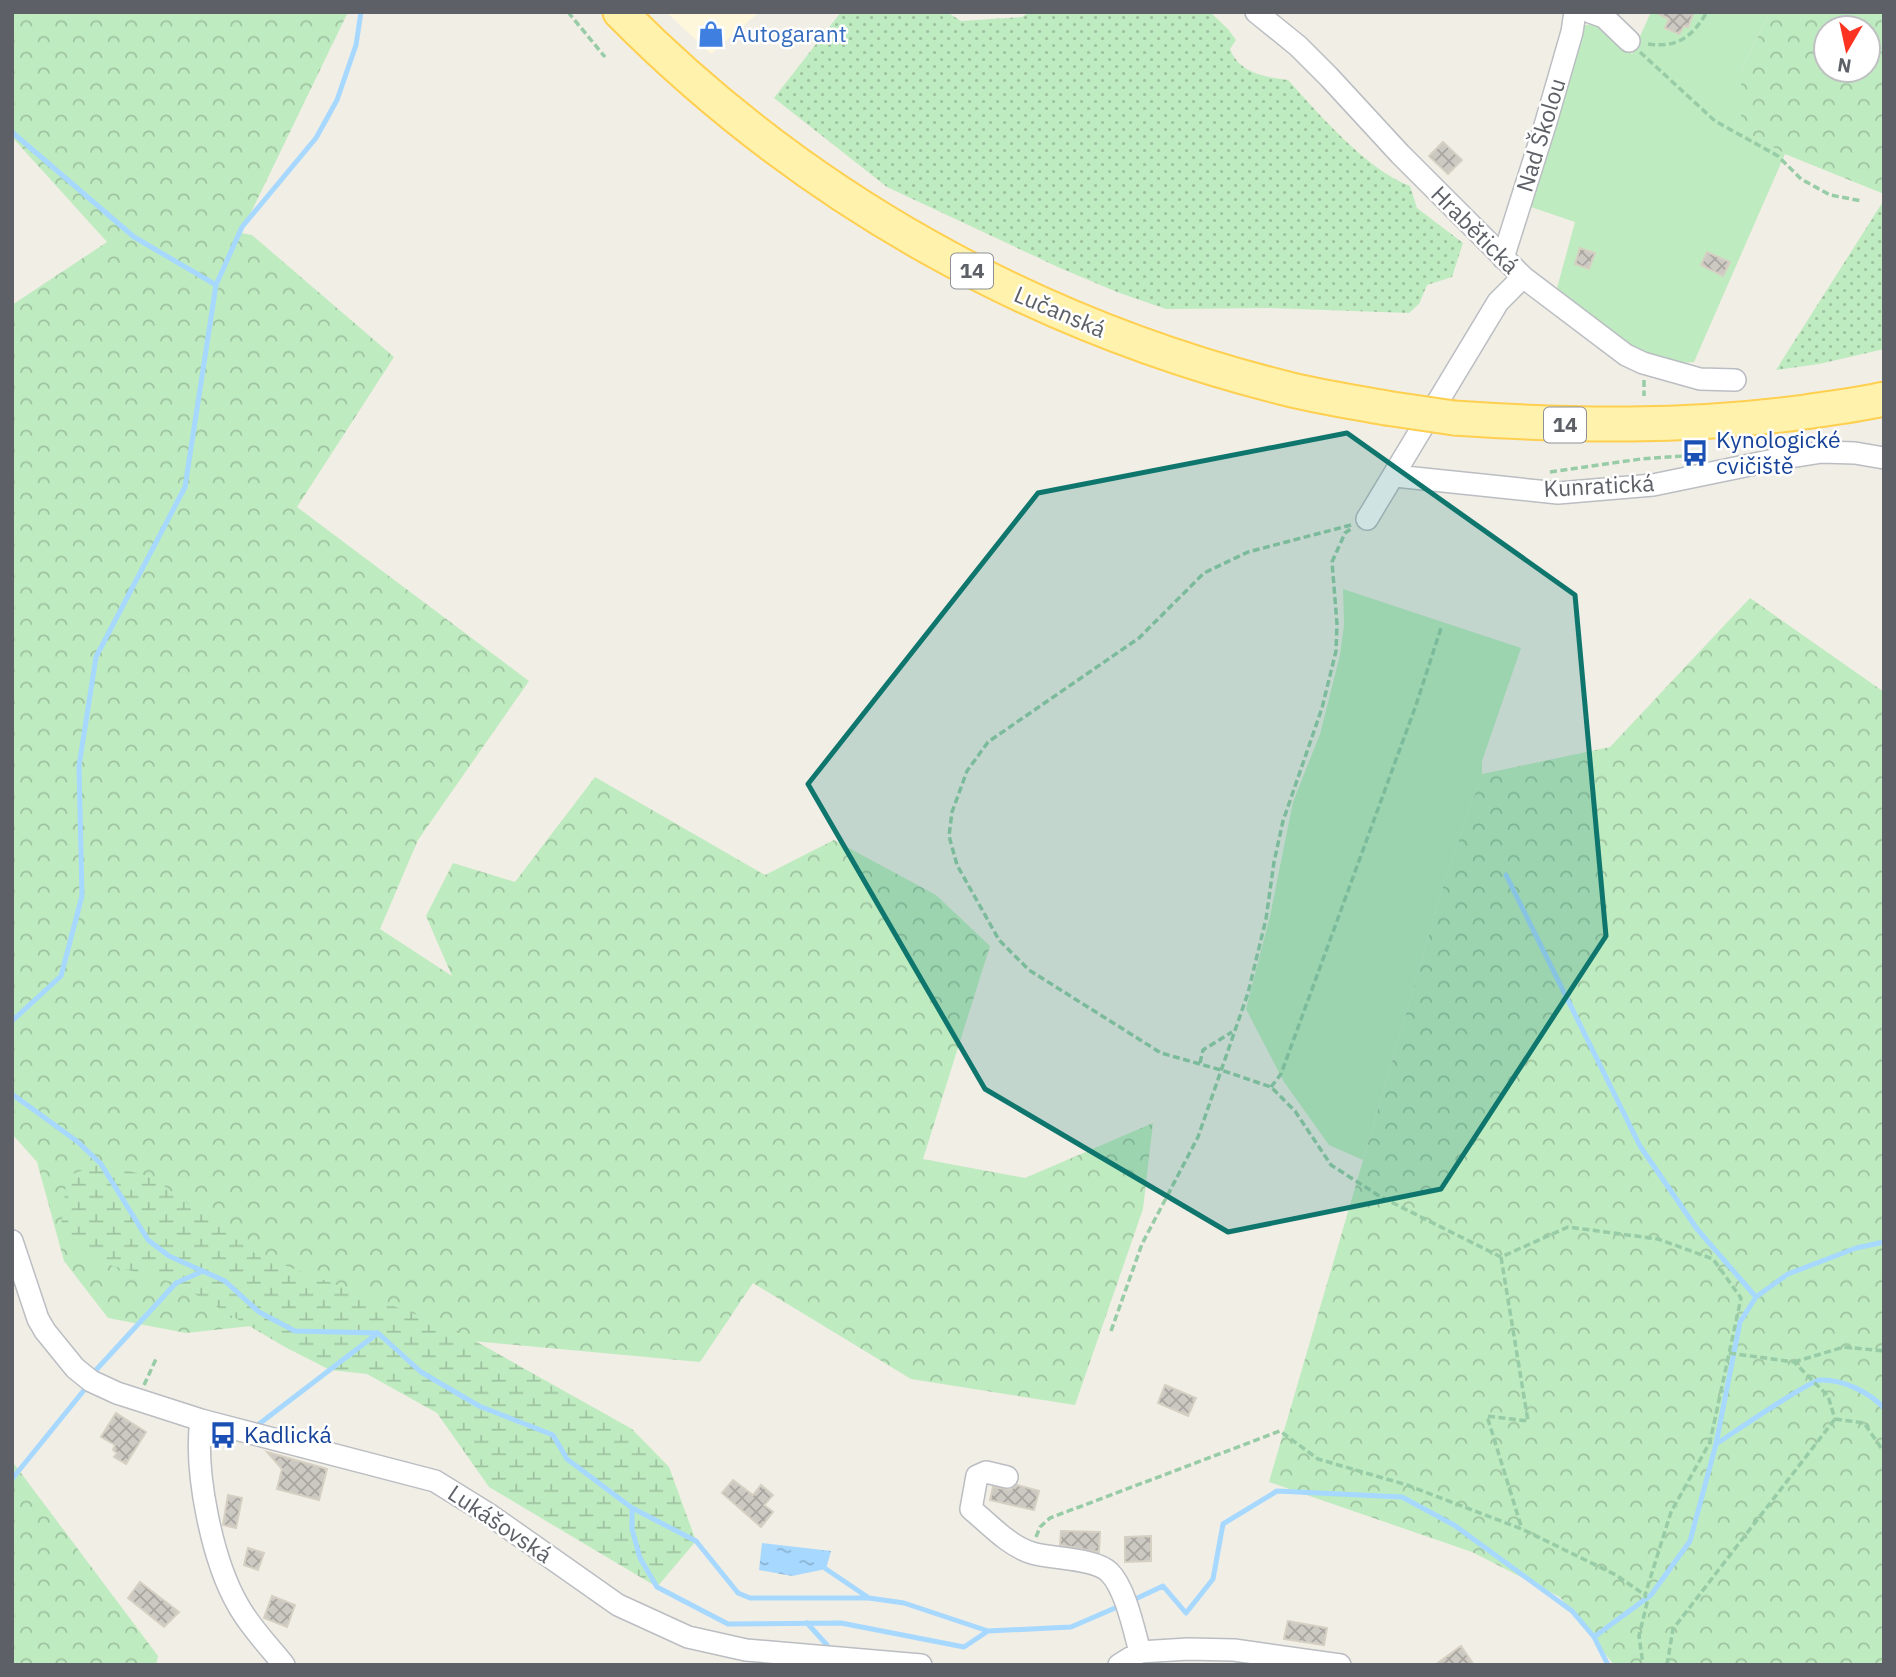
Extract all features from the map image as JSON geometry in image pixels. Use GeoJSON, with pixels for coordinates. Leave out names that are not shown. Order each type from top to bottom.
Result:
{"type":"FeatureCollection","features":[{"type":"Feature","properties":{"kind":"main road","name":"Lučanská"},"geometry":{"type":"LineString","coordinates":[[620,12],[703,91],[773,148],[891,227],[1013,293],[1178,357],[1290,390],[1454,418],[1588,426],[1675,425],[1763,418],[1884,400]]}},
{"type":"Feature","properties":{"kind":"street","name":"Hrabětická"},"geometry":{"type":"LineString","coordinates":[[1256,12],[1314,62],[1400,154],[1523,277],[1626,355],[1643,363],[1700,379],[1735,380]]}},
{"type":"Feature","properties":{"kind":"street","name":"Nad Školou"},"geometry":{"type":"LineString","coordinates":[[1503,258],[1546,122],[1572,32],[1575,12]]}},
{"type":"Feature","properties":{"kind":"street"},"geometry":{"type":"LineString","coordinates":[[1590,12],[1604,17],[1629,41]]}},
{"type":"Feature","properties":{"kind":"street"},"geometry":{"type":"LineString","coordinates":[[1367,519],[1498,302],[1523,277]]}},
{"type":"Feature","properties":{"kind":"street","name":"Kunratická"},"geometry":{"type":"LineString","coordinates":[[1395,475],[1558,493],[1654,485],[1822,452],[1855,453],[1884,458]]}},
{"type":"Feature","properties":{"kind":"street","name":"Lukášovská"},"geometry":{"type":"LineString","coordinates":[[12,1241],[38,1319],[64,1356],[91,1381],[138,1400],[201,1420],[435,1481],[456,1492],[618,1605],[688,1637],[746,1650],[813,1660],[921,1665]]}},
{"type":"Feature","properties":{"kind":"street"},"geometry":{"type":"LineString","coordinates":[[201,1420],[198,1437],[203,1491],[214,1542],[227,1581],[249,1623],[284,1665]]}},
{"type":"Feature","properties":{"kind":"street"},"geometry":{"type":"LineString","coordinates":[[1007,1477],[985,1472],[977,1476],[971,1509],[1007,1539],[1031,1553],[1082,1561],[1108,1570],[1118,1585],[1140,1651]]}},
{"type":"Feature","properties":{"kind":"street"},"geometry":{"type":"LineString","coordinates":[[1119,1665],[1140,1651],[1234,1650],[1340,1665]]}},
{"type":"Feature","properties":{"kind":"path"},"geometry":{"type":"LineString","coordinates":[[568,12],[605,57]]}},
{"type":"Feature","properties":{"kind":"path"},"geometry":{"type":"LineString","coordinates":[[1629,41],[1661,46],[1681,41],[1692,34],[1707,12]]}},
{"type":"Feature","properties":{"kind":"path"},"geometry":{"type":"LineString","coordinates":[[1629,41],[1715,121],[1778,156],[1801,179],[1830,195],[1862,201]]}},
{"type":"Feature","properties":{"kind":"path"},"geometry":{"type":"LineString","coordinates":[[1641,459],[1695,455]]}},
{"type":"Feature","properties":{"kind":"path"},"geometry":{"type":"LineString","coordinates":[[1111,1331],[1142,1244],[1198,1137],[1213,1098],[1221,1070],[1234,1031],[1248,993],[1266,919],[1283,821],[1322,708],[1336,651],[1337,624],[1332,562],[1345,533],[1356,524],[1248,552],[1204,573],[1139,638],[988,742],[967,771],[952,812],[949,836],[957,865],[999,940],[1029,970],[1161,1054],[1221,1070],[1271,1087],[1295,1111],[1331,1165],[1381,1196],[1501,1257]]}},
{"type":"Feature","properties":{"kind":"path"},"geometry":{"type":"LineString","coordinates":[[1271,1087],[1281,1074],[1441,628]]}},
{"type":"Feature","properties":{"kind":"path"},"geometry":{"type":"LineString","coordinates":[[1202,1065],[1199,1061],[1203,1050],[1234,1031]]}},
{"type":"Feature","properties":{"kind":"path"},"geometry":{"type":"LineString","coordinates":[[1501,1257],[1569,1227],[1658,1239],[1713,1259],[1741,1298],[1710,1442],[1671,1512],[1645,1595],[1647,1603],[1639,1636],[1643,1665]]}},
{"type":"Feature","properties":{"kind":"path"},"geometry":{"type":"LineString","coordinates":[[1501,1257],[1528,1421],[1487,1416],[1522,1529]]}},
{"type":"Feature","properties":{"kind":"path"},"geometry":{"type":"LineString","coordinates":[[1729,1353],[1794,1362],[1844,1347],[1884,1351]]}},
{"type":"Feature","properties":{"kind":"path"},"geometry":{"type":"LineString","coordinates":[[138,1400],[156,1359]]}},
{"type":"Feature","properties":{"kind":"path"},"geometry":{"type":"LineString","coordinates":[[1794,1362],[1828,1396],[1835,1419]]}},
{"type":"Feature","properties":{"kind":"path"},"geometry":{"type":"LineString","coordinates":[[1835,1419],[1864,1423],[1884,1452]]}},
{"type":"Feature","properties":{"kind":"path"},"geometry":{"type":"LineString","coordinates":[[1667,1665],[1673,1629],[1835,1419]]}},
{"type":"Feature","properties":{"kind":"path"},"geometry":{"type":"LineString","coordinates":[[1031,1553],[1040,1527],[1050,1518],[1280,1431],[1318,1459],[1407,1485],[1522,1529],[1616,1575],[1645,1595]]}},
{"type":"Feature","properties":{"kind":"highlighted area"},"geometry":{"type":"Polygon","coordinates":[[[1347,433],[1575,595],[1606,936],[1441,1189],[1228,1232],[985,1089],[808,784],[1038,493],[1347,433]]]}},
{"type":"Feature","properties":{"kind":"shaded area","name":"Autogarant"},"geometry":{"type":"Polygon","coordinates":[[[666,12],[759,12],[711,54],[666,12]]]}},
{"type":"Feature","properties":{"kind":"green space"},"geometry":{"type":"Polygon","coordinates":[[[12,12],[348,12],[241,233],[252,235],[394,357],[297,507],[529,681],[418,840],[380,929],[452,976],[426,916],[453,863],[515,882],[595,777],[765,875],[834,840],[936,895],[990,946],[923,1159],[1025,1178],[1153,1123],[1143,1209],[1075,1405],[911,1379],[753,1283],[700,1362],[278,1323],[186,1333],[108,1318],[64,1261],[37,1162],[12,1134],[12,305],[107,242],[12,137],[12,12]]]}},
{"type":"Feature","properties":{"kind":"green space"},"geometry":{"type":"Polygon","coordinates":[[[841,12],[947,12],[961,21],[1022,17],[1029,12],[1210,12],[1236,40],[1230,49],[1240,64],[1262,75],[1288,80],[1361,154],[1377,167],[1410,186],[1417,208],[1463,243],[1452,277],[1427,285],[1419,304],[1409,313],[1270,308],[1166,309],[1060,268],[887,187],[774,98],[841,12]]]}},
{"type":"Feature","properties":{"kind":"green space"},"geometry":{"type":"Polygon","coordinates":[[[1651,12],[1770,12],[1741,71],[1741,129],[1785,154],[1694,362],[1673,364],[1633,347],[1556,292],[1575,222],[1528,206],[1580,32],[1584,26],[1593,23],[1604,27],[1632,54],[1651,12]]]}},
{"type":"Feature","properties":{"kind":"green space"},"geometry":{"type":"Polygon","coordinates":[[[1770,12],[1884,12],[1884,194],[1785,154],[1741,129],[1741,71],[1770,12]]]}},
{"type":"Feature","properties":{"kind":"green space"},"geometry":{"type":"Polygon","coordinates":[[[1884,200],[1884,349],[1819,364],[1776,370],[1884,200]]]}},
{"type":"Feature","properties":{"kind":"green space"},"geometry":{"type":"Polygon","coordinates":[[[1343,589],[1521,648],[1482,761],[1482,774],[1445,880],[1363,1160],[1329,1145],[1284,1082],[1246,1009],[1270,916],[1293,802],[1320,734],[1340,655],[1344,625],[1343,589]]]}},
{"type":"Feature","properties":{"kind":"green space"},"geometry":{"type":"Polygon","coordinates":[[[1750,598],[1884,692],[1884,1665],[1614,1665],[1560,1597],[1472,1552],[1269,1482],[1445,880],[1482,774],[1610,747],[1750,598]]]}},
{"type":"Feature","properties":{"kind":"green space"},"geometry":{"type":"Polygon","coordinates":[[[101,1164],[152,1177],[257,1255],[452,1328],[632,1429],[669,1467],[696,1541],[657,1587],[489,1487],[437,1413],[367,1374],[330,1370],[285,1347],[176,1283],[95,1261],[61,1227],[67,1176],[101,1164]]]}},
{"type":"Feature","properties":{"kind":"green space"},"geometry":{"type":"Polygon","coordinates":[[[12,1461],[158,1656],[156,1665],[12,1665],[12,1461]]]}},
{"type":"Feature","properties":{"kind":"water"},"geometry":{"type":"Polygon","coordinates":[[[762,1543],[831,1551],[826,1569],[792,1576],[759,1570],[762,1543]]]}},
{"type":"Feature","properties":{"kind":"building"},"geometry":{"type":"Polygon","coordinates":[[[1655,12],[1694,12],[1688,27],[1684,26],[1679,34],[1665,28],[1669,19],[1655,12]]]}},
{"type":"Feature","properties":{"kind":"building"},"geometry":{"type":"Polygon","coordinates":[[[1443,142],[1462,160],[1448,174],[1429,156],[1443,142]]]}},
{"type":"Feature","properties":{"kind":"building"},"geometry":{"type":"Polygon","coordinates":[[[1580,248],[1595,253],[1589,269],[1575,264],[1580,248]]]}},
{"type":"Feature","properties":{"kind":"building"},"geometry":{"type":"Polygon","coordinates":[[[1707,252],[1730,262],[1723,276],[1701,265],[1707,252]]]}},
{"type":"Feature","properties":{"kind":"building"},"geometry":{"type":"Polygon","coordinates":[[[1165,1385],[1196,1398],[1188,1416],[1158,1403],[1165,1385]]]}},
{"type":"Feature","properties":{"kind":"building"},"geometry":{"type":"Polygon","coordinates":[[[116,1413],[146,1432],[126,1464],[114,1457],[117,1453],[113,1450],[115,1445],[101,1437],[116,1413]]]}},
{"type":"Feature","properties":{"kind":"building"},"geometry":{"type":"Polygon","coordinates":[[[267,1452],[327,1469],[319,1500],[277,1489],[282,1469],[267,1452]]]}},
{"type":"Feature","properties":{"kind":"building"},"geometry":{"type":"Polygon","coordinates":[[[733,1480],[753,1495],[761,1485],[773,1495],[764,1505],[773,1512],[761,1527],[722,1493],[733,1480]]]}},
{"type":"Feature","properties":{"kind":"building"},"geometry":{"type":"Polygon","coordinates":[[[1017,1485],[1039,1491],[1034,1510],[990,1500],[993,1487],[1010,1490],[1017,1485]]]}},
{"type":"Feature","properties":{"kind":"building"},"geometry":{"type":"Polygon","coordinates":[[[228,1495],[242,1498],[236,1528],[223,1525],[228,1495]]]}},
{"type":"Feature","properties":{"kind":"building"},"geometry":{"type":"Polygon","coordinates":[[[1061,1531],[1100,1532],[1099,1552],[1060,1545],[1061,1531]]]}},
{"type":"Feature","properties":{"kind":"building"},"geometry":{"type":"Polygon","coordinates":[[[1151,1536],[1151,1561],[1125,1562],[1125,1537],[1151,1536]]]}},
{"type":"Feature","properties":{"kind":"building"},"geometry":{"type":"Polygon","coordinates":[[[248,1548],[264,1553],[258,1570],[244,1565],[248,1548]]]}},
{"type":"Feature","properties":{"kind":"building"},"geometry":{"type":"Polygon","coordinates":[[[140,1582],[179,1612],[164,1627],[128,1598],[140,1582]]]}},
{"type":"Feature","properties":{"kind":"building"},"geometry":{"type":"Polygon","coordinates":[[[272,1596],[295,1605],[287,1627],[264,1618],[272,1596]]]}},
{"type":"Feature","properties":{"kind":"building"},"geometry":{"type":"Polygon","coordinates":[[[1288,1621],[1327,1628],[1324,1645],[1284,1639],[1288,1621]]]}},
{"type":"Feature","properties":{"kind":"building"},"geometry":{"type":"Polygon","coordinates":[[[1461,1646],[1474,1665],[1435,1665],[1461,1646]]]}},
{"type":"Feature","properties":{"kind":"waterway"},"geometry":{"type":"LineString","coordinates":[[12,1021],[61,976],[82,896],[79,766],[96,657],[185,487],[216,285],[242,227],[316,138],[337,100],[356,45],[361,12]]}},
{"type":"Feature","properties":{"kind":"waterway"},"geometry":{"type":"LineString","coordinates":[[12,132],[134,237],[216,285]]}},
{"type":"Feature","properties":{"kind":"waterway"},"geometry":{"type":"LineString","coordinates":[[1506,875],[1640,1146],[1697,1229],[1756,1297]]}},
{"type":"Feature","properties":{"kind":"waterway"},"geometry":{"type":"LineString","coordinates":[[12,1094],[78,1142],[101,1164],[148,1240],[169,1256],[225,1281],[259,1312],[295,1331],[378,1333],[421,1372],[479,1406],[553,1435],[567,1459],[632,1508],[632,1529],[640,1558],[657,1587],[728,1624],[841,1623],[964,1647],[988,1631],[1071,1627],[1122,1605]]}},
{"type":"Feature","properties":{"kind":"waterway"},"geometry":{"type":"LineString","coordinates":[[1594,1637],[1651,1595],[1690,1541],[1716,1444],[1740,1322],[1756,1297],[1788,1274],[1856,1248],[1884,1242]]}},
{"type":"Feature","properties":{"kind":"waterway"},"geometry":{"type":"LineString","coordinates":[[96,1370],[176,1283],[203,1271]]}},
{"type":"Feature","properties":{"kind":"waterway"},"geometry":{"type":"LineString","coordinates":[[259,1424],[378,1333]]}},
{"type":"Feature","properties":{"kind":"waterway"},"geometry":{"type":"LineString","coordinates":[[1716,1444],[1786,1398],[1820,1380],[1855,1388],[1884,1408]]}},
{"type":"Feature","properties":{"kind":"waterway"},"geometry":{"type":"LineString","coordinates":[[12,1479],[85,1389]]}},
{"type":"Feature","properties":{"kind":"waterway"},"geometry":{"type":"LineString","coordinates":[[1131,1601],[1163,1586],[1186,1613],[1213,1579],[1223,1524],[1277,1491],[1402,1497],[1454,1525],[1572,1611],[1594,1637],[1608,1665]]}},
{"type":"Feature","properties":{"kind":"waterway"},"geometry":{"type":"LineString","coordinates":[[632,1508],[696,1541],[738,1593],[750,1598],[869,1598],[904,1603],[988,1631]]}},
{"type":"Feature","properties":{"kind":"waterway"},"geometry":{"type":"LineString","coordinates":[[826,1569],[869,1598]]}},
{"type":"Feature","properties":{"kind":"waterway"},"geometry":{"type":"LineString","coordinates":[[807,1623],[827,1645]]}},
{"type":"Feature","properties":{"kind":"place","name":"Autogarant"},"geometry":{"type":"Point","coordinates":[711,34]}},
{"type":"Feature","properties":{"kind":"place","name":"Kynologické cvičiště"},"geometry":{"type":"Point","coordinates":[1695,453]}},
{"type":"Feature","properties":{"kind":"place","name":"Kadlická"},"geometry":{"type":"Point","coordinates":[223,1435]}}]}
